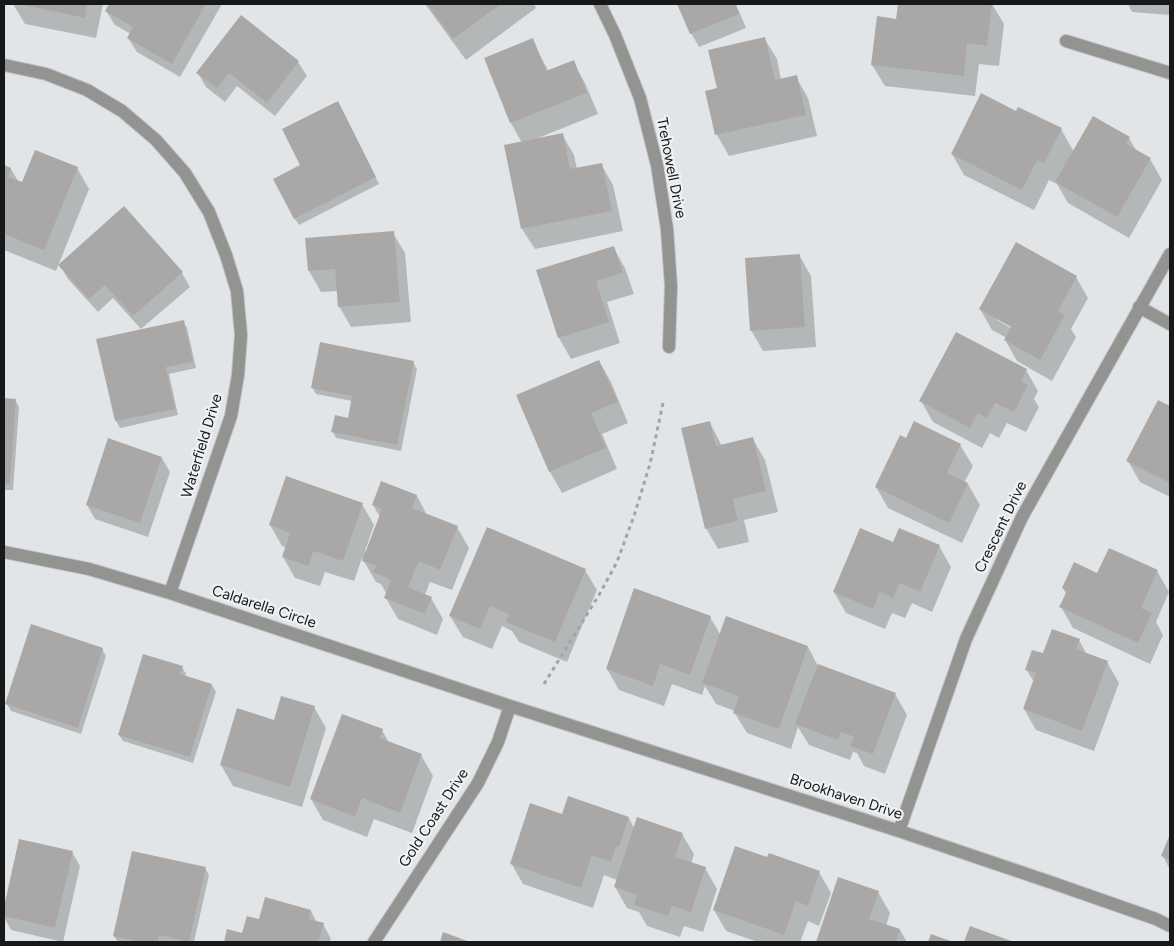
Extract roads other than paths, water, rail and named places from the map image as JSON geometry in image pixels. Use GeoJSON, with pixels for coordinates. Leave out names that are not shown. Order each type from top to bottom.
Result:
{"type":"FeatureCollection","features":[{"type":"Feature","properties":{"kind":"street","name":"Trehowell Drive"},"geometry":{"type":"LineString","coordinates":[[600,4],[615,35],[640,98],[657,165],[667,229],[671,286],[669,347]]}},
{"type":"Feature","properties":{"kind":"street"},"geometry":{"type":"LineString","coordinates":[[1066,41],[1170,73]]}},
{"type":"Feature","properties":{"kind":"street","name":"Waterfield Drive"},"geometry":{"type":"LineString","coordinates":[[4,64],[46,74],[87,90],[122,111],[156,140],[185,173],[209,212],[226,255],[237,291],[241,335],[238,375],[231,416],[170,592]]}},
{"type":"Feature","properties":{"kind":"street","name":"Crescent Drive"},"geometry":{"type":"LineString","coordinates":[[899,831],[966,639],[1022,517],[1170,254]]}},
{"type":"Feature","properties":{"kind":"street"},"geometry":{"type":"LineString","coordinates":[[1139,307],[1170,324]]}},
{"type":"Feature","properties":{"kind":"street","name":"Caldarella Circle"},"geometry":{"type":"LineString","coordinates":[[4,552],[89,569],[170,592],[510,706]]}},
{"type":"Feature","properties":{"kind":"street","name":"Brookhaven Drive"},"geometry":{"type":"LineString","coordinates":[[510,706],[899,831],[1050,882],[1170,926]]}},
{"type":"Feature","properties":{"kind":"street","name":"Gold Coast Drive"},"geometry":{"type":"LineString","coordinates":[[374,942],[478,783],[498,742],[510,706]]}}]}
